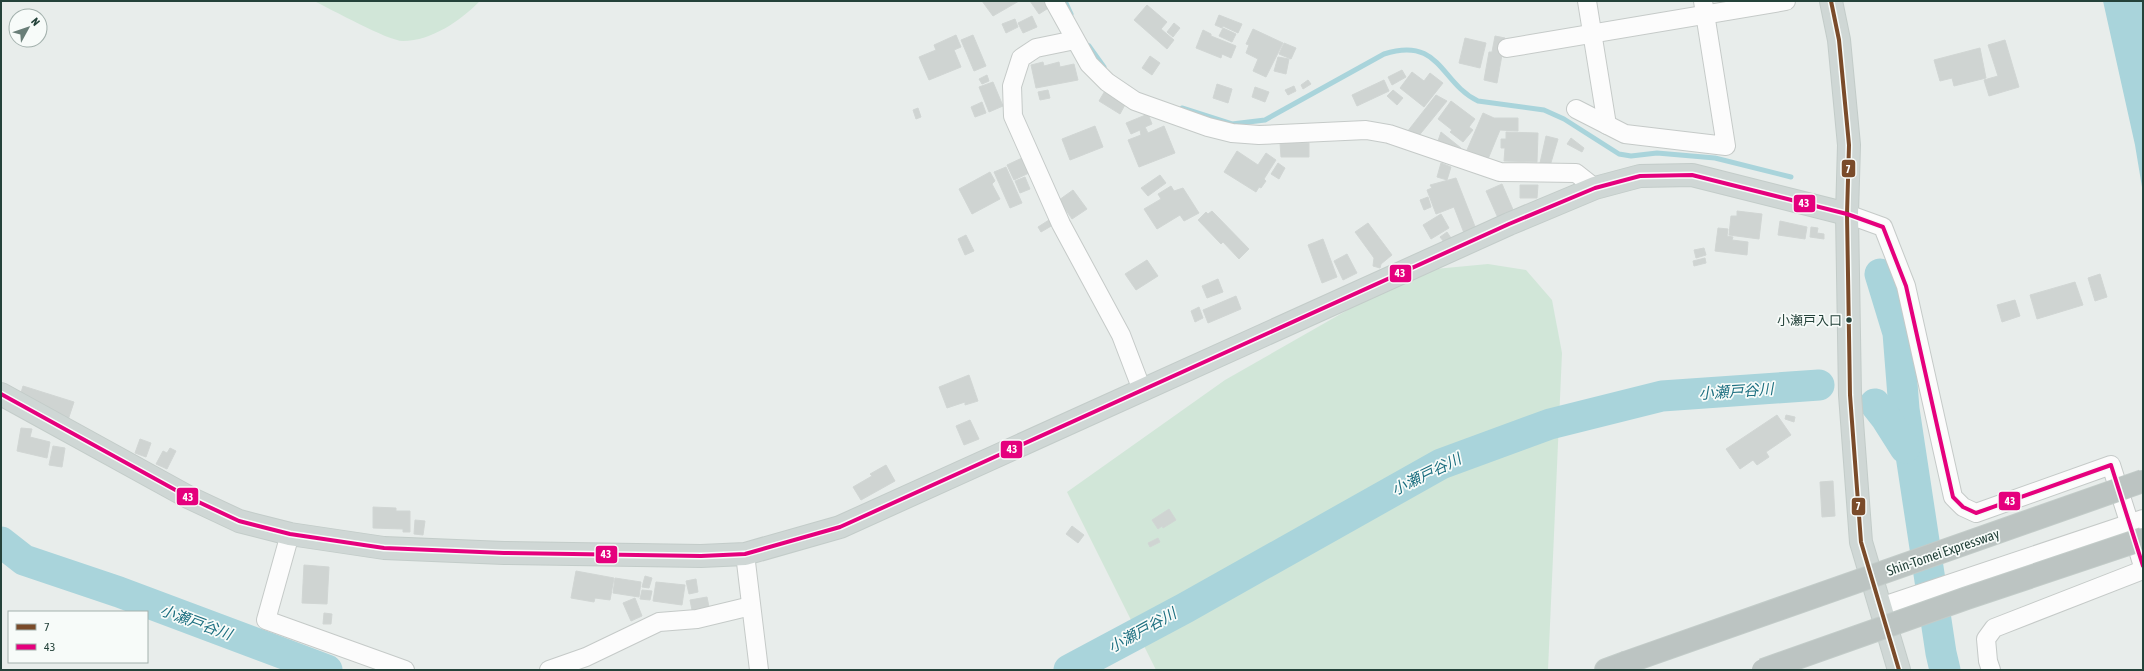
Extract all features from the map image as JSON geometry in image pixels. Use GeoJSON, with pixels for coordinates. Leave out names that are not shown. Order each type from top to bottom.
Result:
{"type":"FeatureCollection","features":[{"type":"Feature","properties":{"kind":"highway","name":"Shin-Tomei Expressway"},"geometry":{"type":"LineString","coordinates":[[1616,666],[2143,481]]}},
{"type":"Feature","properties":{"kind":"highway"},"geometry":{"type":"LineString","coordinates":[[1763,670],[1967,598],[2138,527]]}},
{"type":"Feature","properties":{"kind":"main road"},"geometry":{"type":"LineString","coordinates":[[1831,1],[1839,40],[1850,145],[1847,214],[1850,395],[1862,542],[1899,670]]}},
{"type":"Feature","properties":{"kind":"main road"},"geometry":{"type":"LineString","coordinates":[[1,394],[190,498],[239,521],[290,534],[391,548],[504,553],[701,556],[745,554],[840,527],[1510,224],[1595,188],[1640,176],[1692,175],[1847,214]]}},
{"type":"Feature","properties":{"kind":"street"},"geometry":{"type":"LineString","coordinates":[[1054,1],[1089,64],[1107,82],[1135,101],[1208,127],[1232,133],[1259,135],[1366,130],[1389,134],[1500,172],[1576,173],[1595,188]]}},
{"type":"Feature","properties":{"kind":"street"},"geometry":{"type":"LineString","coordinates":[[1587,1],[1607,125]]}},
{"type":"Feature","properties":{"kind":"street"},"geometry":{"type":"LineString","coordinates":[[1507,48],[1593,34],[1704,8],[1786,1]]}},
{"type":"Feature","properties":{"kind":"street"},"geometry":{"type":"LineString","coordinates":[[1576,109],[1625,134],[1726,146],[1704,8]]}},
{"type":"Feature","properties":{"kind":"street"},"geometry":{"type":"LineString","coordinates":[[1075,40],[1036,48],[1021,58],[1012,86],[1013,116],[1061,224],[1121,335],[1142,390]]}},
{"type":"Feature","properties":{"kind":"street"},"geometry":{"type":"LineString","coordinates":[[1847,214],[1883,227],[1906,286],[1953,497],[1963,507],[1976,512],[2111,465],[2138,527],[2143,566]]}},
{"type":"Feature","properties":{"kind":"street"},"geometry":{"type":"LineString","coordinates":[[1880,607],[2138,527]]}},
{"type":"Feature","properties":{"kind":"street"},"geometry":{"type":"LineString","coordinates":[[290,534],[266,620],[404,670]]}},
{"type":"Feature","properties":{"kind":"street"},"geometry":{"type":"LineString","coordinates":[[745,554],[759,670]]}},
{"type":"Feature","properties":{"kind":"street"},"geometry":{"type":"LineString","coordinates":[[1991,670],[1988,661],[1986,639],[1994,628],[2143,570]]}},
{"type":"Feature","properties":{"kind":"street"},"geometry":{"type":"LineString","coordinates":[[549,670],[586,657],[659,622],[697,619],[751,606]]}},
{"type":"Feature","properties":{"kind":"green space"},"geometry":{"type":"Polygon","coordinates":[[[314,1],[480,1],[455,22],[445,28],[425,37],[403,41],[385,36],[314,1]]]}},
{"type":"Feature","properties":{"kind":"green space"},"geometry":{"type":"Polygon","coordinates":[[[1488,264],[1526,270],[1552,300],[1562,353],[1548,670],[1156,670],[1067,492],[1225,380],[1395,283],[1435,269],[1488,264]]]}},
{"type":"Feature","properties":{"kind":"water"},"geometry":{"type":"Polygon","coordinates":[[[2103,1],[2143,1],[2143,193],[2135,145],[2103,1]]]}},
{"type":"Feature","properties":{"kind":"building"},"geometry":{"type":"Polygon","coordinates":[[[982,1],[1019,1],[993,16],[982,1]]]}},
{"type":"Feature","properties":{"kind":"building"},"geometry":{"type":"Polygon","coordinates":[[[1030,1],[1046,1],[1050,7],[1039,14],[1030,1]]]}},
{"type":"Feature","properties":{"kind":"building"},"geometry":{"type":"Polygon","coordinates":[[[1147,5],[1167,22],[1161,29],[1174,40],[1167,49],[1134,20],[1147,5]]]}},
{"type":"Feature","properties":{"kind":"building"},"geometry":{"type":"Polygon","coordinates":[[[1219,15],[1242,24],[1238,33],[1223,26],[1222,28],[1215,25],[1219,15]]]}},
{"type":"Feature","properties":{"kind":"building"},"geometry":{"type":"Polygon","coordinates":[[[1032,16],[1037,27],[1023,33],[1018,23],[1032,16]]]}},
{"type":"Feature","properties":{"kind":"building"},"geometry":{"type":"Polygon","coordinates":[[[1015,19],[1018,27],[1006,33],[1002,24],[1015,19]]]}},
{"type":"Feature","properties":{"kind":"building"},"geometry":{"type":"Polygon","coordinates":[[[1174,23],[1180,28],[1173,37],[1167,32],[1174,23]]]}},
{"type":"Feature","properties":{"kind":"building"},"geometry":{"type":"Polygon","coordinates":[[[1223,28],[1236,34],[1232,42],[1219,36],[1223,28]]]}},
{"type":"Feature","properties":{"kind":"building"},"geometry":{"type":"Polygon","coordinates":[[[1253,29],[1283,43],[1266,77],[1253,71],[1258,59],[1246,53],[1249,45],[1246,44],[1253,29]]]}},
{"type":"Feature","properties":{"kind":"building"},"geometry":{"type":"Polygon","coordinates":[[[1203,30],[1211,34],[1211,36],[1236,46],[1231,58],[1222,54],[1221,58],[1196,48],[1203,30]]]}},
{"type":"Feature","properties":{"kind":"building"},"geometry":{"type":"Polygon","coordinates":[[[956,35],[961,47],[954,50],[961,67],[929,80],[919,57],[936,50],[934,45],[956,35]]]}},
{"type":"Feature","properties":{"kind":"building"},"geometry":{"type":"Polygon","coordinates":[[[973,35],[986,66],[974,71],[961,40],[973,35]]]}},
{"type":"Feature","properties":{"kind":"building"},"geometry":{"type":"Polygon","coordinates":[[[1495,36],[1505,38],[1497,83],[1484,80],[1489,52],[1492,52],[1495,36]]]}},
{"type":"Feature","properties":{"kind":"building"},"geometry":{"type":"Polygon","coordinates":[[[1465,38],[1486,43],[1480,68],[1459,63],[1465,38]]]}},
{"type":"Feature","properties":{"kind":"building"},"geometry":{"type":"Polygon","coordinates":[[[2005,40],[2019,87],[1989,96],[1984,80],[1998,76],[1988,45],[2005,40]]]}},
{"type":"Feature","properties":{"kind":"building"},"geometry":{"type":"Polygon","coordinates":[[[1284,43],[1296,48],[1291,59],[1279,54],[1284,43]]]}},
{"type":"Feature","properties":{"kind":"building"},"geometry":{"type":"Polygon","coordinates":[[[1980,48],[1986,78],[1954,86],[1952,78],[1940,81],[1934,60],[1980,48]]]}},
{"type":"Feature","properties":{"kind":"building"},"geometry":{"type":"Polygon","coordinates":[[[1150,56],[1160,63],[1152,75],[1142,68],[1150,56]]]}},
{"type":"Feature","properties":{"kind":"building"},"geometry":{"type":"Polygon","coordinates":[[[1278,57],[1289,59],[1286,74],[1274,71],[1278,57]]]}},
{"type":"Feature","properties":{"kind":"building"},"geometry":{"type":"Polygon","coordinates":[[[1043,62],[1044,66],[1059,62],[1060,67],[1074,64],[1078,80],[1036,88],[1031,65],[1043,62]]]}},
{"type":"Feature","properties":{"kind":"building"},"geometry":{"type":"Polygon","coordinates":[[[1402,70],[1406,77],[1392,85],[1388,77],[1402,70]]]}},
{"type":"Feature","properties":{"kind":"building"},"geometry":{"type":"Polygon","coordinates":[[[1412,72],[1424,81],[1430,73],[1443,83],[1424,107],[1400,88],[1412,72]]]}},
{"type":"Feature","properties":{"kind":"building"},"geometry":{"type":"Polygon","coordinates":[[[987,75],[989,81],[982,84],[979,79],[987,75]]]}},
{"type":"Feature","properties":{"kind":"building"},"geometry":{"type":"Polygon","coordinates":[[[1308,80],[1311,84],[1303,89],[1301,85],[1308,80]]]}},
{"type":"Feature","properties":{"kind":"building"},"geometry":{"type":"Polygon","coordinates":[[[1384,80],[1389,91],[1357,106],[1352,95],[1384,80]]]}},
{"type":"Feature","properties":{"kind":"building"},"geometry":{"type":"Polygon","coordinates":[[[993,82],[1003,106],[989,112],[979,87],[993,82]]]}},
{"type":"Feature","properties":{"kind":"building"},"geometry":{"type":"Polygon","coordinates":[[[1217,84],[1232,89],[1228,103],[1213,98],[1217,84]]]}},
{"type":"Feature","properties":{"kind":"building"},"geometry":{"type":"Polygon","coordinates":[[[1294,86],[1296,91],[1288,95],[1285,90],[1294,86]]]}},
{"type":"Feature","properties":{"kind":"building"},"geometry":{"type":"Polygon","coordinates":[[[1255,87],[1269,92],[1265,102],[1252,97],[1255,87]]]}},
{"type":"Feature","properties":{"kind":"building"},"geometry":{"type":"Polygon","coordinates":[[[1106,89],[1127,101],[1120,114],[1099,101],[1106,89]]]}},
{"type":"Feature","properties":{"kind":"building"},"geometry":{"type":"Polygon","coordinates":[[[1048,90],[1050,98],[1040,100],[1038,92],[1048,90]]]}},
{"type":"Feature","properties":{"kind":"building"},"geometry":{"type":"Polygon","coordinates":[[[1393,90],[1403,98],[1397,105],[1387,96],[1393,90]]]}},
{"type":"Feature","properties":{"kind":"building"},"geometry":{"type":"Polygon","coordinates":[[[1436,95],[1447,101],[1417,138],[1407,132],[1436,95]]]}},
{"type":"Feature","properties":{"kind":"building"},"geometry":{"type":"Polygon","coordinates":[[[1451,101],[1475,119],[1469,127],[1473,130],[1463,142],[1450,132],[1452,130],[1438,119],[1451,101]]]}},
{"type":"Feature","properties":{"kind":"building"},"geometry":{"type":"Polygon","coordinates":[[[982,102],[986,113],[975,117],[971,107],[982,102]]]}},
{"type":"Feature","properties":{"kind":"building"},"geometry":{"type":"Polygon","coordinates":[[[918,108],[921,117],[916,119],[913,110],[918,108]]]}},
{"type":"Feature","properties":{"kind":"building"},"geometry":{"type":"Polygon","coordinates":[[[1483,113],[1494,118],[1518,118],[1518,131],[1500,130],[1488,159],[1467,150],[1483,113]]]}},
{"type":"Feature","properties":{"kind":"building"},"geometry":{"type":"Polygon","coordinates":[[[1148,114],[1152,124],[1145,127],[1148,133],[1164,126],[1175,153],[1139,167],[1128,140],[1141,135],[1140,130],[1131,134],[1126,123],[1148,114]]]}},
{"type":"Feature","properties":{"kind":"building"},"geometry":{"type":"Polygon","coordinates":[[[1095,126],[1103,147],[1070,160],[1062,139],[1095,126]]]}},
{"type":"Feature","properties":{"kind":"building"},"geometry":{"type":"Polygon","coordinates":[[[1441,132],[1461,148],[1458,156],[1436,147],[1441,132]]]}},
{"type":"Feature","properties":{"kind":"building"},"geometry":{"type":"Polygon","coordinates":[[[1506,132],[1538,133],[1537,162],[1504,161],[1505,148],[1501,148],[1501,139],[1506,139],[1506,132]]]}},
{"type":"Feature","properties":{"kind":"building"},"geometry":{"type":"Polygon","coordinates":[[[1546,136],[1558,139],[1550,166],[1540,163],[1546,136]]]}},
{"type":"Feature","properties":{"kind":"building"},"geometry":{"type":"Polygon","coordinates":[[[1571,138],[1584,148],[1582,152],[1567,144],[1571,138]]]}},
{"type":"Feature","properties":{"kind":"building"},"geometry":{"type":"Polygon","coordinates":[[[1280,143],[1309,143],[1309,157],[1281,157],[1280,143]]]}},
{"type":"Feature","properties":{"kind":"building"},"geometry":{"type":"Polygon","coordinates":[[[1237,151],[1258,165],[1266,153],[1276,160],[1264,179],[1266,181],[1256,192],[1224,172],[1237,151]]]}},
{"type":"Feature","properties":{"kind":"building"},"geometry":{"type":"Polygon","coordinates":[[[1022,158],[1029,173],[1014,180],[1007,165],[1022,158]]]}},
{"type":"Feature","properties":{"kind":"building"},"geometry":{"type":"Polygon","coordinates":[[[1278,163],[1285,168],[1279,179],[1271,174],[1278,163]]]}},
{"type":"Feature","properties":{"kind":"building"},"geometry":{"type":"Polygon","coordinates":[[[1441,163],[1451,167],[1447,180],[1437,177],[1441,163]]]}},
{"type":"Feature","properties":{"kind":"building"},"geometry":{"type":"Polygon","coordinates":[[[1006,167],[1022,203],[1010,208],[994,172],[1006,167]]]}},
{"type":"Feature","properties":{"kind":"building"},"geometry":{"type":"Polygon","coordinates":[[[990,172],[995,181],[992,184],[1000,199],[972,214],[959,189],[990,172]]]}},
{"type":"Feature","properties":{"kind":"building"},"geometry":{"type":"Polygon","coordinates":[[[1160,175],[1166,183],[1148,196],[1141,188],[1160,175]]]}},
{"type":"Feature","properties":{"kind":"building"},"geometry":{"type":"Polygon","coordinates":[[[1025,177],[1030,189],[1020,193],[1015,181],[1025,177]]]}},
{"type":"Feature","properties":{"kind":"building"},"geometry":{"type":"Polygon","coordinates":[[[1456,178],[1476,229],[1464,233],[1454,207],[1436,214],[1427,190],[1432,188],[1430,185],[1456,178]]]}},
{"type":"Feature","properties":{"kind":"building"},"geometry":{"type":"Polygon","coordinates":[[[1502,184],[1514,212],[1498,218],[1486,191],[1502,184]]]}},
{"type":"Feature","properties":{"kind":"building"},"geometry":{"type":"Polygon","coordinates":[[[1520,185],[1538,185],[1537,198],[1520,198],[1520,185]]]}},
{"type":"Feature","properties":{"kind":"building"},"geometry":{"type":"Polygon","coordinates":[[[1171,186],[1174,191],[1183,188],[1199,213],[1184,221],[1180,215],[1157,229],[1144,209],[1161,199],[1158,194],[1171,186]]]}},
{"type":"Feature","properties":{"kind":"building"},"geometry":{"type":"Polygon","coordinates":[[[1073,190],[1087,209],[1072,219],[1059,200],[1073,190]]]}},
{"type":"Feature","properties":{"kind":"building"},"geometry":{"type":"Polygon","coordinates":[[[1428,197],[1431,207],[1424,210],[1420,200],[1428,197]]]}},
{"type":"Feature","properties":{"kind":"building"},"geometry":{"type":"Polygon","coordinates":[[[1212,211],[1249,249],[1239,259],[1223,242],[1221,244],[1198,220],[1206,212],[1208,214],[1212,211]]]}},
{"type":"Feature","properties":{"kind":"building"},"geometry":{"type":"Polygon","coordinates":[[[1737,211],[1762,214],[1759,239],[1729,235],[1731,216],[1737,216],[1737,211]]]}},
{"type":"Feature","properties":{"kind":"building"},"geometry":{"type":"Polygon","coordinates":[[[1441,214],[1449,228],[1431,239],[1423,225],[1441,214]]]}},
{"type":"Feature","properties":{"kind":"building"},"geometry":{"type":"Polygon","coordinates":[[[1049,220],[1053,225],[1041,232],[1038,227],[1049,220]]]}},
{"type":"Feature","properties":{"kind":"building"},"geometry":{"type":"Polygon","coordinates":[[[1780,221],[1807,227],[1805,239],[1778,235],[1780,221]]]}},
{"type":"Feature","properties":{"kind":"building"},"geometry":{"type":"Polygon","coordinates":[[[1368,223],[1392,255],[1381,264],[1380,268],[1373,266],[1374,258],[1355,232],[1368,223]]]}},
{"type":"Feature","properties":{"kind":"building"},"geometry":{"type":"Polygon","coordinates":[[[1811,227],[1818,228],[1817,233],[1824,234],[1824,239],[1810,237],[1811,227]]]}},
{"type":"Feature","properties":{"kind":"building"},"geometry":{"type":"Polygon","coordinates":[[[1718,228],[1728,229],[1727,236],[1733,237],[1732,240],[1748,242],[1747,255],[1715,251],[1718,228]]]}},
{"type":"Feature","properties":{"kind":"building"},"geometry":{"type":"Polygon","coordinates":[[[1447,232],[1451,238],[1444,242],[1440,237],[1447,232]]]}},
{"type":"Feature","properties":{"kind":"building"},"geometry":{"type":"Polygon","coordinates":[[[966,235],[974,251],[965,255],[958,239],[966,235]]]}},
{"type":"Feature","properties":{"kind":"building"},"geometry":{"type":"Polygon","coordinates":[[[1323,239],[1337,277],[1322,283],[1308,245],[1323,239]]]}},
{"type":"Feature","properties":{"kind":"building"},"geometry":{"type":"Polygon","coordinates":[[[1704,248],[1706,255],[1696,258],[1694,250],[1704,248]]]}},
{"type":"Feature","properties":{"kind":"building"},"geometry":{"type":"Polygon","coordinates":[[[1347,254],[1357,273],[1343,280],[1334,261],[1347,254]]]}},
{"type":"Feature","properties":{"kind":"building"},"geometry":{"type":"Polygon","coordinates":[[[1705,258],[1706,263],[1694,266],[1693,261],[1705,258]]]}},
{"type":"Feature","properties":{"kind":"building"},"geometry":{"type":"Polygon","coordinates":[[[1147,260],[1158,276],[1136,290],[1125,274],[1147,260]]]}},
{"type":"Feature","properties":{"kind":"building"},"geometry":{"type":"Polygon","coordinates":[[[2100,274],[2107,297],[2095,301],[2088,278],[2100,274]]]}},
{"type":"Feature","properties":{"kind":"building"},"geometry":{"type":"Polygon","coordinates":[[[1218,279],[1223,292],[1207,298],[1202,286],[1218,279]]]}},
{"type":"Feature","properties":{"kind":"building"},"geometry":{"type":"Polygon","coordinates":[[[2075,282],[2083,305],[2037,319],[2030,295],[2075,282]]]}},
{"type":"Feature","properties":{"kind":"building"},"geometry":{"type":"Polygon","coordinates":[[[1236,296],[1241,309],[1208,323],[1203,310],[1236,296]]]}},
{"type":"Feature","properties":{"kind":"building"},"geometry":{"type":"Polygon","coordinates":[[[2015,300],[2020,316],[2002,322],[1997,305],[2015,300]]]}},
{"type":"Feature","properties":{"kind":"building"},"geometry":{"type":"Polygon","coordinates":[[[1199,307],[1203,318],[1195,322],[1191,311],[1199,307]]]}},
{"type":"Feature","properties":{"kind":"building"},"geometry":{"type":"Polygon","coordinates":[[[969,375],[978,401],[965,405],[965,402],[947,408],[939,387],[969,375]]]}},
{"type":"Feature","properties":{"kind":"building"},"geometry":{"type":"Polygon","coordinates":[[[23,386],[74,402],[68,420],[20,396],[23,386]]]}},
{"type":"Feature","properties":{"kind":"building"},"geometry":{"type":"Polygon","coordinates":[[[1777,415],[1791,435],[1766,452],[1769,457],[1757,465],[1753,460],[1740,469],[1726,449],[1777,415]]]}},
{"type":"Feature","properties":{"kind":"building"},"geometry":{"type":"Polygon","coordinates":[[[1786,415],[1795,417],[1794,422],[1785,419],[1786,415]]]}},
{"type":"Feature","properties":{"kind":"building"},"geometry":{"type":"Polygon","coordinates":[[[970,420],[979,439],[964,445],[956,426],[970,420]]]}},
{"type":"Feature","properties":{"kind":"building"},"geometry":{"type":"Polygon","coordinates":[[[21,428],[32,429],[30,437],[50,442],[47,458],[17,451],[21,428]]]}},
{"type":"Feature","properties":{"kind":"building"},"geometry":{"type":"Polygon","coordinates":[[[140,439],[151,443],[146,457],[135,453],[140,439]]]}},
{"type":"Feature","properties":{"kind":"building"},"geometry":{"type":"Polygon","coordinates":[[[53,446],[65,448],[62,467],[49,465],[53,446]]]}},
{"type":"Feature","properties":{"kind":"building"},"geometry":{"type":"Polygon","coordinates":[[[170,448],[176,451],[167,469],[156,464],[163,451],[167,453],[170,448]]]}},
{"type":"Feature","properties":{"kind":"building"},"geometry":{"type":"Polygon","coordinates":[[[886,465],[895,481],[861,500],[853,487],[872,476],[870,474],[886,465]]]}},
{"type":"Feature","properties":{"kind":"building"},"geometry":{"type":"Polygon","coordinates":[[[1833,481],[1835,516],[1822,517],[1820,482],[1833,481]]]}},
{"type":"Feature","properties":{"kind":"building"},"geometry":{"type":"Polygon","coordinates":[[[373,507],[396,508],[396,511],[410,511],[410,532],[403,532],[403,529],[373,528],[373,507]]]}},
{"type":"Feature","properties":{"kind":"building"},"geometry":{"type":"Polygon","coordinates":[[[1169,509],[1176,520],[1163,528],[1162,526],[1158,529],[1152,520],[1169,509]]]}},
{"type":"Feature","properties":{"kind":"building"},"geometry":{"type":"Polygon","coordinates":[[[415,520],[425,521],[423,535],[414,534],[415,520]]]}},
{"type":"Feature","properties":{"kind":"building"},"geometry":{"type":"Polygon","coordinates":[[[1072,526],[1084,535],[1078,543],[1066,534],[1072,526]]]}},
{"type":"Feature","properties":{"kind":"building"},"geometry":{"type":"Polygon","coordinates":[[[1158,538],[1160,542],[1150,547],[1148,543],[1158,538]]]}},
{"type":"Feature","properties":{"kind":"building"},"geometry":{"type":"Polygon","coordinates":[[[304,565],[329,567],[327,604],[302,603],[304,565]]]}},
{"type":"Feature","properties":{"kind":"building"},"geometry":{"type":"Polygon","coordinates":[[[576,571],[614,578],[610,600],[595,598],[594,602],[571,598],[576,571]]]}},
{"type":"Feature","properties":{"kind":"building"},"geometry":{"type":"Polygon","coordinates":[[[645,576],[652,578],[649,588],[642,587],[645,576]]]}},
{"type":"Feature","properties":{"kind":"building"},"geometry":{"type":"Polygon","coordinates":[[[615,578],[641,582],[639,597],[613,593],[615,578]]]}},
{"type":"Feature","properties":{"kind":"building"},"geometry":{"type":"Polygon","coordinates":[[[696,579],[698,592],[689,594],[686,581],[696,579]]]}},
{"type":"Feature","properties":{"kind":"building"},"geometry":{"type":"Polygon","coordinates":[[[656,582],[685,585],[682,605],[653,601],[656,582]]]}},
{"type":"Feature","properties":{"kind":"building"},"geometry":{"type":"Polygon","coordinates":[[[642,590],[652,591],[650,600],[640,599],[642,590]]]}},
{"type":"Feature","properties":{"kind":"building"},"geometry":{"type":"Polygon","coordinates":[[[707,597],[709,607],[692,610],[690,600],[707,597]]]}},
{"type":"Feature","properties":{"kind":"building"},"geometry":{"type":"Polygon","coordinates":[[[635,598],[642,616],[631,621],[623,603],[635,598]]]}},
{"type":"Feature","properties":{"kind":"building"},"geometry":{"type":"Polygon","coordinates":[[[324,613],[332,614],[331,624],[323,624],[324,613]]]}},
{"type":"Feature","properties":{"kind":"waterway"},"geometry":{"type":"LineString","coordinates":[[1065,1],[1071,14]]}},
{"type":"Feature","properties":{"kind":"waterway"},"geometry":{"type":"LineString","coordinates":[[1089,46],[1104,67]]}},
{"type":"Feature","properties":{"kind":"waterway"},"geometry":{"type":"LineString","coordinates":[[1182,108],[1232,124],[1265,120],[1384,54],[1403,50],[1417,51],[1429,56],[1455,84],[1465,93],[1478,101],[1544,110],[1564,119],[1619,154],[1631,156],[1657,153],[1715,158],[1791,177]]}},
{"type":"Feature","properties":{"kind":"waterway","name":"小瀬戸谷川"},"geometry":{"type":"LineString","coordinates":[[1880,274],[1898,333],[1904,409],[1941,653],[1945,670]]}},
{"type":"Feature","properties":{"kind":"waterway","name":"小瀬戸谷川"},"geometry":{"type":"LineString","coordinates":[[1069,670],[1185,608],[1441,464],[1550,424],[1662,396],[1819,385]]}},
{"type":"Feature","properties":{"kind":"waterway","name":"小瀬戸谷川"},"geometry":{"type":"LineString","coordinates":[[1875,404],[1886,418],[1905,448]]}},
{"type":"Feature","properties":{"kind":"waterway","name":"小瀬戸谷川"},"geometry":{"type":"LineString","coordinates":[[1,542],[24,560],[119,592],[327,670]]}},
{"type":"Feature","properties":{"kind":"transit line","name":"7"},"geometry":{"type":"LineString","coordinates":[[1831,1],[1839,40],[1849,145],[1847,214],[1850,395],[1861,542],[1899,670]]}},
{"type":"Feature","properties":{"kind":"transit line","name":"43"},"geometry":{"type":"LineString","coordinates":[[1,394],[190,498],[239,521],[290,534],[384,548],[504,553],[701,556],[745,554],[840,527],[1509,224],[1595,188],[1640,176],[1692,175],[1847,214],[1883,227],[1906,286],[1953,497],[1963,507],[1976,513],[2111,465],[2143,566]]}},
{"type":"Feature","properties":{"kind":"place","name":"小瀬戸入口"},"geometry":{"type":"Point","coordinates":[1849,320]}}]}
